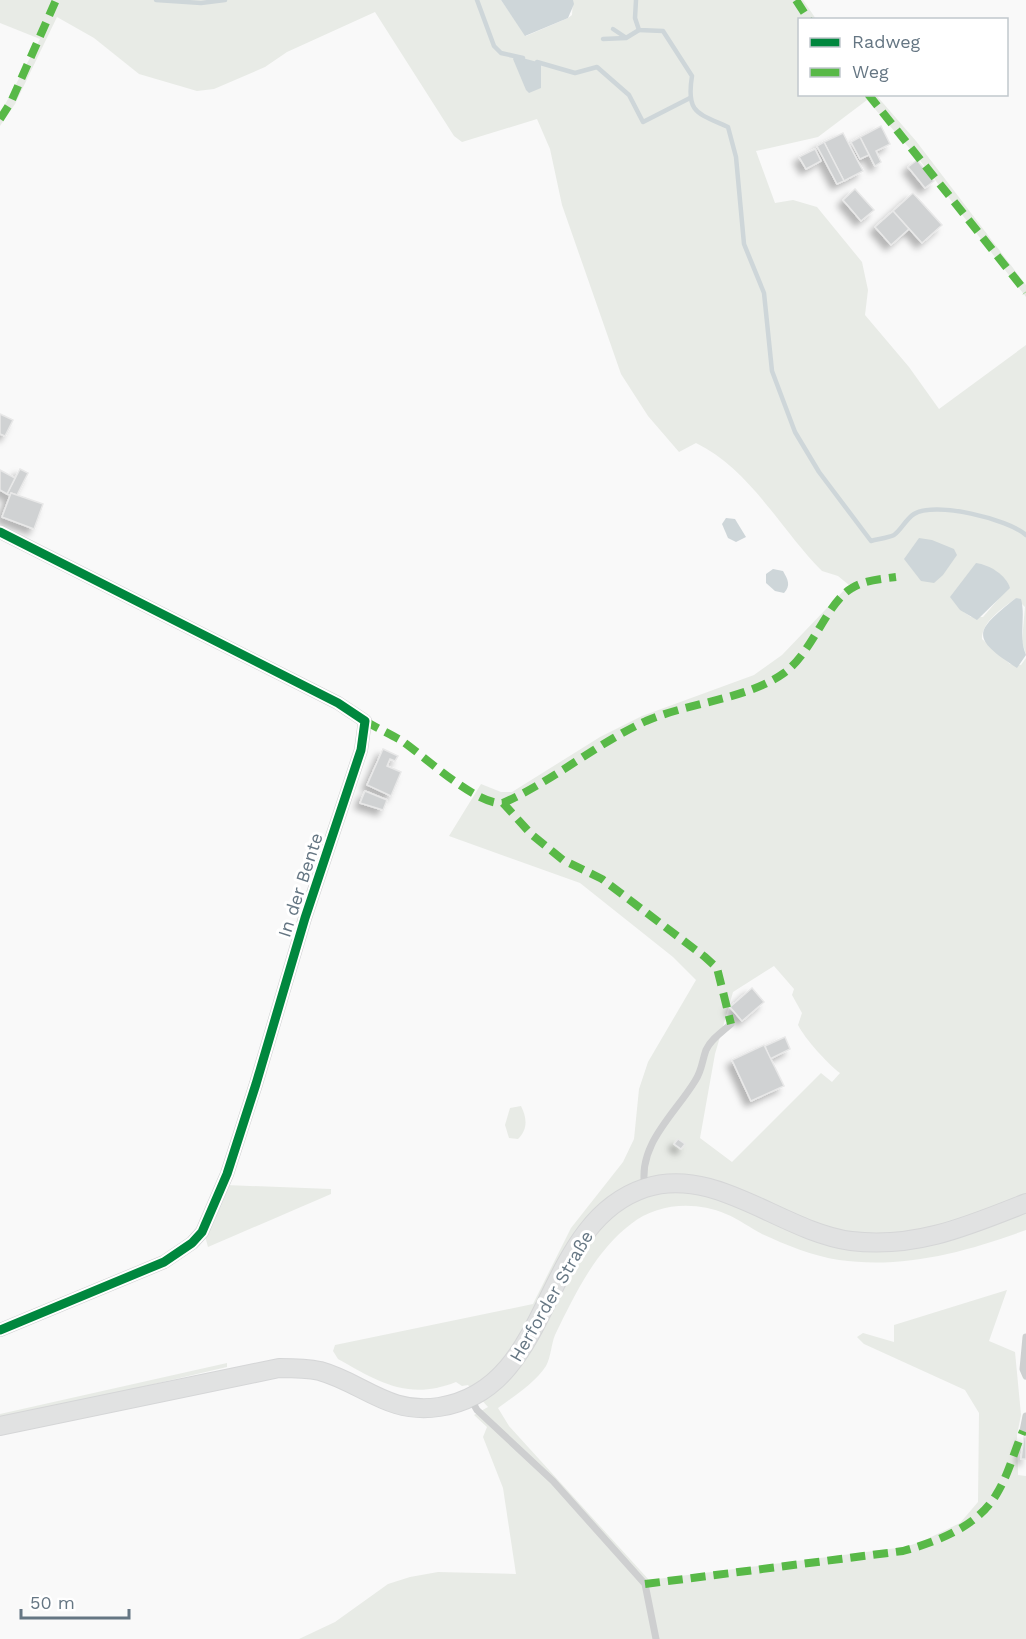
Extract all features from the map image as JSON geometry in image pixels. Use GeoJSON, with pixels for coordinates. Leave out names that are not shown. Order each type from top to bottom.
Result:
{"type":"FeatureCollection","features":[{"type":"Feature","properties":{"kind":"main road","name":"Herforder Straße"},"geometry":{"type":"LineString","coordinates":[[0,1426],[279,1368],[320,1371],[393,1404],[415,1408],[437,1407],[470,1398],[488,1388],[515,1361],[573,1250],[589,1228],[617,1202],[645,1188],[673,1183],[706,1186],[726,1192],[791,1224],[849,1240],[876,1243],[904,1242],[934,1237],[1026,1203]]}},
{"type":"Feature","properties":{"kind":"street","name":"In der Bente"},"geometry":{"type":"LineString","coordinates":[[0,532],[339,703],[365,721],[361,750],[305,918],[256,1084],[226,1174],[202,1232],[192,1243],[164,1262],[0,1330]]}},
{"type":"Feature","properties":{"kind":"lane"},"geometry":{"type":"LineString","coordinates":[[645,1188],[642,1172],[645,1159],[666,1119],[694,1083],[712,1040],[731,1024]]}},
{"type":"Feature","properties":{"kind":"lane"},"geometry":{"type":"LineString","coordinates":[[1026,1337],[1023,1369],[1026,1376]]}},
{"type":"Feature","properties":{"kind":"lane"},"geometry":{"type":"LineString","coordinates":[[470,1398],[477,1410],[553,1481],[645,1584],[656,1639]]}},
{"type":"Feature","properties":{"kind":"lane"},"geometry":{"type":"LineString","coordinates":[[1026,1416],[1023,1431],[1026,1432]]}},
{"type":"Feature","properties":{"kind":"shaded area"},"geometry":{"type":"Polygon","coordinates":[[[0,0],[501,0],[526,36],[572,15],[573,0],[803,0],[815,18],[798,18],[798,96],[877,96],[916,141],[1026,285],[1026,297],[918,158],[867,100],[818,137],[756,151],[775,203],[793,200],[817,207],[862,262],[868,290],[865,315],[909,367],[939,409],[1026,345],[1026,655],[1022,641],[1025,607],[1016,598],[989,621],[982,639],[1010,664],[1021,665],[1026,658],[1026,1230],[934,1257],[863,1262],[839,1260],[800,1250],[762,1234],[731,1216],[702,1207],[677,1206],[653,1212],[631,1224],[607,1247],[587,1275],[570,1305],[555,1335],[546,1366],[530,1384],[498,1408],[509,1426],[649,1580],[905,1547],[960,1523],[978,1502],[979,1413],[965,1390],[864,1344],[857,1337],[863,1333],[894,1342],[894,1325],[1007,1290],[989,1341],[1015,1352],[1021,1415],[1017,1435],[1018,1475],[1026,1476],[1026,1639],[299,1639],[335,1622],[388,1584],[410,1577],[438,1572],[516,1574],[503,1488],[483,1437],[487,1427],[474,1415],[488,1407],[468,1385],[462,1386],[456,1382],[423,1390],[394,1386],[367,1375],[338,1359],[333,1351],[335,1345],[533,1304],[571,1228],[623,1162],[634,1139],[639,1089],[648,1062],[696,980],[673,957],[580,883],[449,836],[481,784],[501,792],[512,792],[600,737],[642,716],[754,675],[782,655],[849,585],[838,576],[822,571],[764,501],[733,468],[696,443],[679,452],[648,416],[621,374],[562,205],[550,149],[537,119],[462,142],[454,136],[375,12],[287,52],[265,67],[214,89],[197,91],[139,74],[94,38],[57,17],[15,104],[0,126],[0,114],[40,39],[0,23],[0,0]],[[1002,595],[964,612],[971,617],[983,617],[1002,595]],[[774,966],[733,992],[715,1054],[700,1138],[732,1162],[821,1073],[832,1082],[840,1073],[829,1064],[801,1031],[798,1025],[802,1013],[792,995],[794,989],[774,966]]]}},
{"type":"Feature","properties":{"kind":"shaded area"},"geometry":{"type":"Polygon","coordinates":[[[501,0],[573,0],[574,4],[568,18],[525,36],[501,0]]]}},
{"type":"Feature","properties":{"kind":"shaded area"},"geometry":{"type":"Polygon","coordinates":[[[515,56],[541,63],[541,88],[529,93],[526,90],[513,59],[515,56]]]}},
{"type":"Feature","properties":{"kind":"shaded area"},"geometry":{"type":"Polygon","coordinates":[[[726,518],[735,519],[746,537],[736,542],[728,538],[722,524],[726,518]]]}},
{"type":"Feature","properties":{"kind":"shaded area"},"geometry":{"type":"Polygon","coordinates":[[[919,538],[932,540],[954,549],[957,555],[943,575],[934,583],[921,581],[904,559],[919,538]]]}},
{"type":"Feature","properties":{"kind":"shaded area"},"geometry":{"type":"Polygon","coordinates":[[[976,563],[997,571],[1010,588],[977,620],[960,610],[950,597],[976,563]]]}},
{"type":"Feature","properties":{"kind":"shaded area"},"geometry":{"type":"Polygon","coordinates":[[[773,569],[783,571],[786,577],[788,585],[784,593],[775,591],[766,583],[766,574],[773,569]]]}},
{"type":"Feature","properties":{"kind":"shaded area"},"geometry":{"type":"Polygon","coordinates":[[[1016,598],[1021,599],[1026,655],[1017,668],[991,649],[983,634],[992,618],[1016,598]]]}},
{"type":"Feature","properties":{"kind":"shaded area"},"geometry":{"type":"Polygon","coordinates":[[[521,1106],[525,1119],[524,1131],[518,1139],[509,1138],[505,1125],[510,1108],[521,1106]]]}},
{"type":"Feature","properties":{"kind":"shaded area"},"geometry":{"type":"Polygon","coordinates":[[[226,1185],[331,1189],[331,1194],[208,1247],[205,1236],[226,1185]]]}},
{"type":"Feature","properties":{"kind":"shaded area"},"geometry":{"type":"Polygon","coordinates":[[[227,1363],[227,1367],[0,1420],[0,1414],[227,1363]]]}},
{"type":"Feature","properties":{"kind":"building"},"geometry":{"type":"Polygon","coordinates":[[[881,126],[890,144],[876,151],[881,162],[875,166],[860,137],[881,126]]]}},
{"type":"Feature","properties":{"kind":"building"},"geometry":{"type":"Polygon","coordinates":[[[843,133],[863,171],[844,181],[824,142],[843,133]]]}},
{"type":"Feature","properties":{"kind":"building"},"geometry":{"type":"Polygon","coordinates":[[[860,137],[869,155],[860,159],[851,142],[860,137]]]}},
{"type":"Feature","properties":{"kind":"building"},"geometry":{"type":"Polygon","coordinates":[[[824,142],[844,181],[837,184],[817,146],[824,142]]]}},
{"type":"Feature","properties":{"kind":"building"},"geometry":{"type":"Polygon","coordinates":[[[815,149],[821,161],[806,169],[799,157],[815,149]]]}},
{"type":"Feature","properties":{"kind":"building"},"geometry":{"type":"Polygon","coordinates":[[[917,160],[934,181],[925,188],[908,167],[917,160]]]}},
{"type":"Feature","properties":{"kind":"building"},"geometry":{"type":"Polygon","coordinates":[[[855,189],[874,210],[861,221],[843,200],[855,189]]]}},
{"type":"Feature","properties":{"kind":"building"},"geometry":{"type":"Polygon","coordinates":[[[913,193],[942,225],[922,243],[893,211],[913,193]]]}},
{"type":"Feature","properties":{"kind":"building"},"geometry":{"type":"Polygon","coordinates":[[[893,211],[909,229],[891,245],[875,227],[893,211]]]}},
{"type":"Feature","properties":{"kind":"building"},"geometry":{"type":"Polygon","coordinates":[[[0,414],[13,420],[5,436],[0,434],[0,414]]]}},
{"type":"Feature","properties":{"kind":"building"},"geometry":{"type":"Polygon","coordinates":[[[20,469],[28,473],[17,495],[7,494],[20,469]]]}},
{"type":"Feature","properties":{"kind":"building"},"geometry":{"type":"Polygon","coordinates":[[[0,470],[15,478],[7,494],[0,490],[0,470]]]}},
{"type":"Feature","properties":{"kind":"building"},"geometry":{"type":"Polygon","coordinates":[[[11,493],[43,504],[34,529],[2,517],[11,493]]]}},
{"type":"Feature","properties":{"kind":"building"},"geometry":{"type":"Polygon","coordinates":[[[383,749],[398,756],[395,761],[390,759],[387,766],[401,772],[391,796],[367,785],[383,749]]]}},
{"type":"Feature","properties":{"kind":"building"},"geometry":{"type":"Polygon","coordinates":[[[365,791],[387,800],[383,810],[360,803],[365,791]]]}},
{"type":"Feature","properties":{"kind":"building"},"geometry":{"type":"Polygon","coordinates":[[[752,988],[764,1002],[742,1021],[730,1007],[752,988]]]}},
{"type":"Feature","properties":{"kind":"building"},"geometry":{"type":"Polygon","coordinates":[[[785,1037],[790,1049],[770,1059],[765,1046],[785,1037]]]}},
{"type":"Feature","properties":{"kind":"building"},"geometry":{"type":"Polygon","coordinates":[[[764,1045],[784,1086],[751,1101],[732,1060],[764,1045]]]}},
{"type":"Feature","properties":{"kind":"building"},"geometry":{"type":"Polygon","coordinates":[[[678,1139],[685,1144],[681,1149],[674,1144],[678,1139]]]}},
{"type":"Feature","properties":{"kind":"building"},"geometry":{"type":"Polygon","coordinates":[[[1024,1437],[1026,1437],[1026,1459],[1021,1459],[1024,1437]]]}},
{"type":"Feature","properties":{"kind":"waterway"},"geometry":{"type":"LineString","coordinates":[[156,0],[201,3],[225,0]]}},
{"type":"Feature","properties":{"kind":"waterway"},"geometry":{"type":"LineString","coordinates":[[477,0],[494,46],[501,53],[523,58]]}},
{"type":"Feature","properties":{"kind":"waterway"},"geometry":{"type":"LineString","coordinates":[[636,0],[635,18],[639,30],[663,31],[692,76],[691,98],[696,110],[728,127],[736,157],[744,244],[764,293],[772,371],[795,432],[819,472],[871,541],[894,535],[914,514],[938,510],[988,518],[1004,523],[1026,535]]}},
{"type":"Feature","properties":{"kind":"waterway"},"geometry":{"type":"LineString","coordinates":[[613,29],[625,37]]}},
{"type":"Feature","properties":{"kind":"waterway"},"geometry":{"type":"LineString","coordinates":[[603,39],[626,38],[639,30]]}},
{"type":"Feature","properties":{"kind":"waterway"},"geometry":{"type":"LineString","coordinates":[[537,62],[575,73],[597,67],[629,95],[643,122],[690,98]]}},
{"type":"Feature","properties":{"kind":"marked path"},"geometry":{"type":"LineString","coordinates":[[0,119],[11,102],[56,0]]}},
{"type":"Feature","properties":{"kind":"marked path"},"geometry":{"type":"LineString","coordinates":[[796,0],[808,18]]}},
{"type":"Feature","properties":{"kind":"marked path"},"geometry":{"type":"LineString","coordinates":[[870,96],[1026,292]]}},
{"type":"Feature","properties":{"kind":"marked path"},"geometry":{"type":"LineString","coordinates":[[503,803],[646,721],[735,695],[769,682],[794,664],[843,595],[862,583],[896,577]]}},
{"type":"Feature","properties":{"kind":"marked path"},"geometry":{"type":"LineString","coordinates":[[365,721],[402,741],[465,789],[492,802],[503,803],[531,834],[563,860],[602,879],[705,957],[717,968],[731,1024]]}},
{"type":"Feature","properties":{"kind":"marked path"},"geometry":{"type":"LineString","coordinates":[[645,1584],[903,1551],[942,1538],[967,1524],[988,1506],[1004,1480],[1023,1431]]}},
{"type":"Feature","properties":{"kind":"cycle path"},"geometry":{"type":"LineString","coordinates":[[0,532],[338,703],[365,721],[361,750],[305,918],[256,1084],[227,1174],[202,1232],[192,1243],[164,1262],[0,1330]]}}]}
